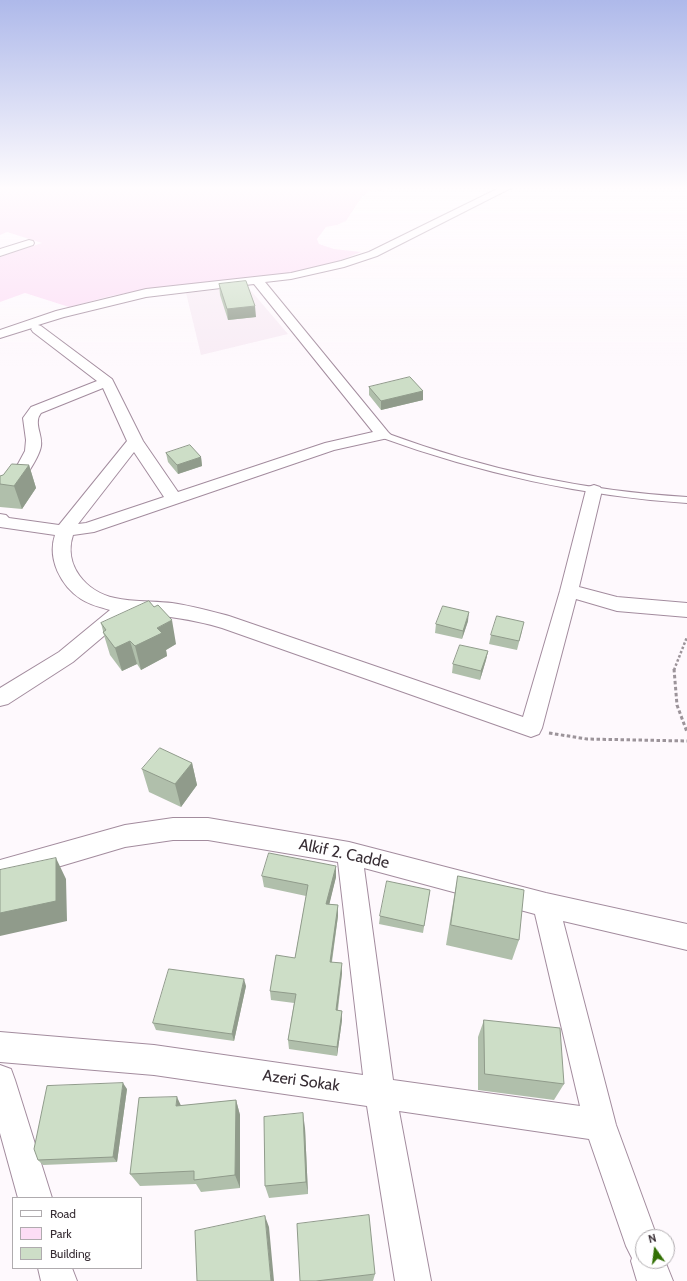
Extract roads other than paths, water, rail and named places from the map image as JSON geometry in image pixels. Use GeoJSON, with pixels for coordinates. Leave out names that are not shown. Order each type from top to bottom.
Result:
{"type":"FeatureCollection","features":[{"type":"Feature","properties":{"kind":"street"},"geometry":{"type":"LineString","coordinates":[[0,253],[13,248]]}},
{"type":"Feature","properties":{"kind":"street"},"geometry":{"type":"LineString","coordinates":[[0,334],[60,314],[162,290],[257,280],[317,271],[364,257],[383,248]]}},
{"type":"Feature","properties":{"kind":"street"},"geometry":{"type":"LineString","coordinates":[[0,519],[4,523],[65,531],[96,525],[330,446],[383,435],[257,280]]}},
{"type":"Feature","properties":{"kind":"street"},"geometry":{"type":"LineString","coordinates":[[0,342],[102,304]]}},
{"type":"Feature","properties":{"kind":"street"},"geometry":{"type":"LineString","coordinates":[[37,329],[106,382],[135,441],[174,499]]}},
{"type":"Feature","properties":{"kind":"street"},"geometry":{"type":"LineString","coordinates":[[0,496],[28,461],[33,450],[34,440],[30,418],[32,413],[36,410],[106,382]]}},
{"type":"Feature","properties":{"kind":"street"},"geometry":{"type":"LineString","coordinates":[[135,441],[65,531],[61,545],[61,555],[66,572],[71,580],[84,591],[101,601],[115,605],[186,612],[229,623],[359,670],[531,728],[569,591],[594,490]]}},
{"type":"Feature","properties":{"kind":"street"},"geometry":{"type":"LineString","coordinates":[[569,591],[616,604],[687,610]]}},
{"type":"Feature","properties":{"kind":"street"},"geometry":{"type":"LineString","coordinates":[[0,698],[66,656],[128,606]]}},
{"type":"Feature","properties":{"kind":"street","name":"Alkif 2. Cadde"},"geometry":{"type":"LineString","coordinates":[[0,872],[125,836],[173,829],[208,829],[349,853],[546,905],[687,937]]}},
{"type":"Feature","properties":{"kind":"street"},"geometry":{"type":"LineString","coordinates":[[349,853],[380,1093],[413,1281]]}},
{"type":"Feature","properties":{"kind":"street"},"geometry":{"type":"LineString","coordinates":[[546,905],[600,1125],[637,1229]]}},
{"type":"Feature","properties":{"kind":"street","name":"Azeri Sokak"},"geometry":{"type":"LineString","coordinates":[[0,1047],[154,1060],[600,1125]]}},
{"type":"Feature","properties":{"kind":"street"},"geometry":{"type":"LineString","coordinates":[[0,1080],[35,1197]]}},
{"type":"Feature","properties":{"kind":"street"},"geometry":{"type":"LineString","coordinates":[[55,1269],[59,1281]]}},
{"type":"Feature","properties":{"kind":"street"},"geometry":{"type":"LineString","coordinates":[[651,1269],[655,1281]]}},
{"type":"Feature","properties":{"kind":"lane"},"geometry":{"type":"LineString","coordinates":[[383,435],[425,450],[478,466],[594,490],[687,500]]}}]}
